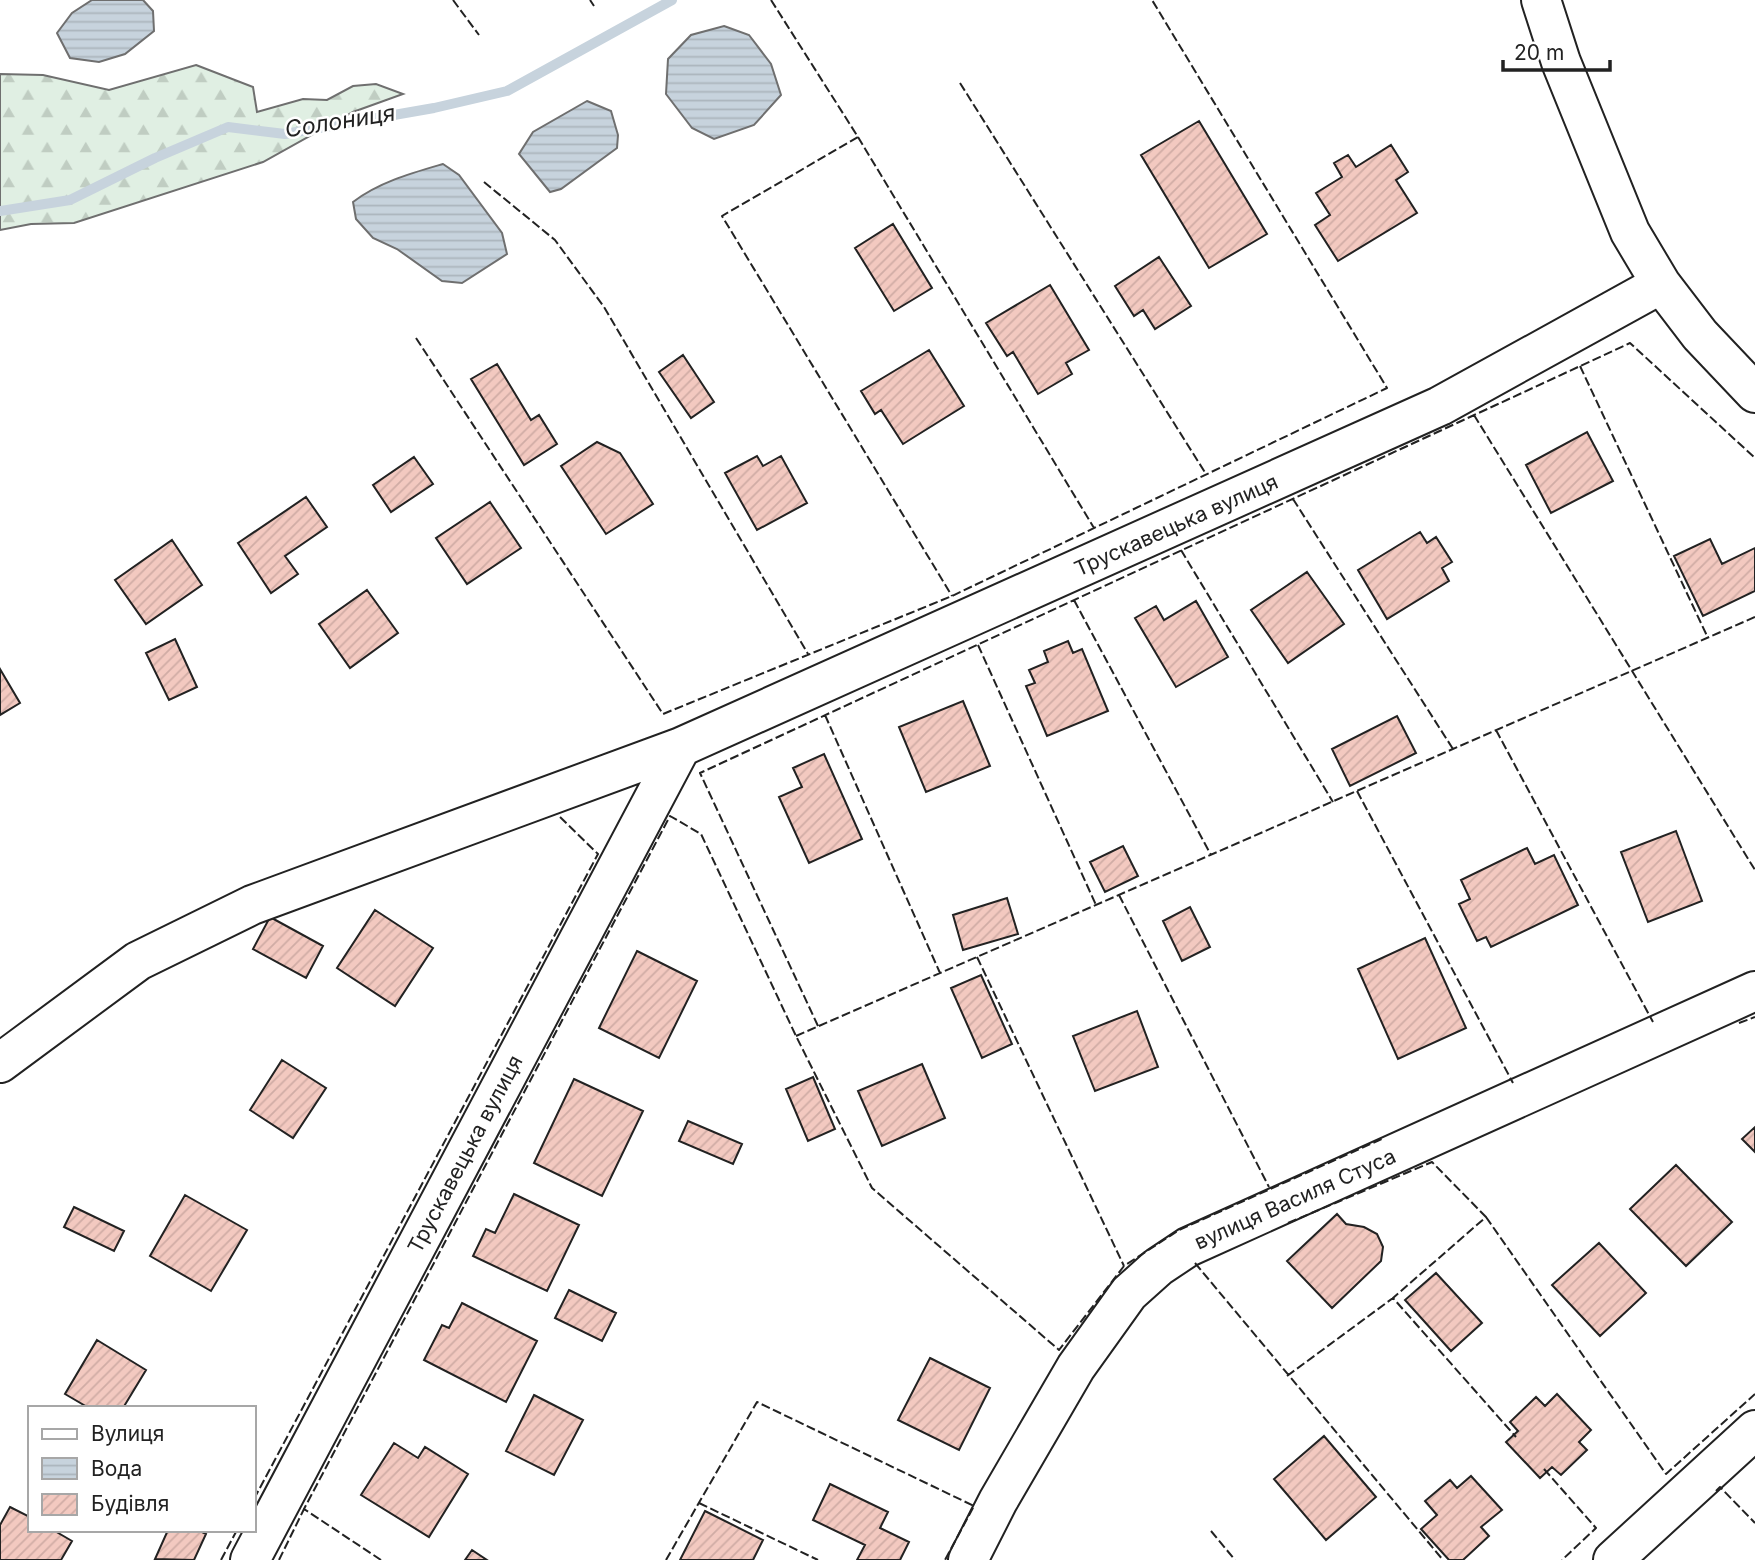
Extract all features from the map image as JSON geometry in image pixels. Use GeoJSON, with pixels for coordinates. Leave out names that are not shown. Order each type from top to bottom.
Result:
{"type":"FeatureCollection","features":[{"type":"Feature","properties":{"kind":"street"},"geometry":{"type":"LineString","coordinates":[[1541,0],[1561,62],[1630,232],[1661,284],[1700,335],[1755,393]]}},
{"type":"Feature","properties":{"kind":"street","name":"Трускавецька вулиця"},"geometry":{"type":"LineString","coordinates":[[0,1063],[138,961],[252,905],[681,747],[1440,407],[1661,284]]}},
{"type":"Feature","properties":{"kind":"street","name":"Трускавецька вулиця"},"geometry":{"type":"LineString","coordinates":[[250,1560],[681,747]]}},
{"type":"Feature","properties":{"kind":"street","name":"вулиця Василя Стуса"},"geometry":{"type":"LineString","coordinates":[[968,1560],[998,1501],[1076,1367],[1129,1293],[1158,1267],[1188,1247],[1755,991]]}},
{"type":"Feature","properties":{"kind":"street"},"geometry":{"type":"LineString","coordinates":[[1613,1560],[1755,1430]]}},
{"type":"Feature","properties":{"kind":"green space"},"geometry":{"type":"Polygon","coordinates":[[[196,65],[253,87],[257,112],[303,99],[327,100],[353,86],[376,84],[403,94],[353,112],[263,162],[74,223],[31,224],[0,230],[0,74],[43,75],[109,90],[196,65]]]}},
{"type":"Feature","properties":{"kind":"water"},"geometry":{"type":"Polygon","coordinates":[[[92,0],[143,0],[153,11],[154,31],[125,54],[99,62],[70,58],[57,33],[72,13],[92,0]]]}},
{"type":"Feature","properties":{"kind":"water"},"geometry":{"type":"Polygon","coordinates":[[[724,26],[749,35],[771,64],[781,95],[754,125],[714,139],[692,128],[666,94],[668,59],[691,35],[724,26]]]}},
{"type":"Feature","properties":{"kind":"water"},"geometry":{"type":"Polygon","coordinates":[[[587,101],[611,111],[618,135],[617,148],[561,189],[550,192],[519,154],[533,132],[587,101]]]}},
{"type":"Feature","properties":{"kind":"water"},"geometry":{"type":"Polygon","coordinates":[[[443,164],[459,175],[502,233],[507,254],[462,283],[442,281],[397,249],[373,238],[356,219],[353,202],[385,184],[443,164]]]}},
{"type":"Feature","properties":{"kind":"building"},"geometry":{"type":"Polygon","coordinates":[[[1199,121],[1267,234],[1209,268],[1141,155],[1199,121]]]}},
{"type":"Feature","properties":{"kind":"building"},"geometry":{"type":"Polygon","coordinates":[[[1391,145],[1408,172],[1396,180],[1417,213],[1338,261],[1315,225],[1330,215],[1316,193],[1342,177],[1334,163],[1348,155],[1356,167],[1391,145]]]}},
{"type":"Feature","properties":{"kind":"building"},"geometry":{"type":"Polygon","coordinates":[[[893,224],[932,288],[894,311],[855,248],[893,224]]]}},
{"type":"Feature","properties":{"kind":"building"},"geometry":{"type":"Polygon","coordinates":[[[1159,257],[1191,306],[1155,329],[1143,310],[1134,316],[1115,286],[1159,257]]]}},
{"type":"Feature","properties":{"kind":"building"},"geometry":{"type":"Polygon","coordinates":[[[1050,285],[1089,350],[1066,363],[1072,374],[1038,394],[1013,352],[1007,356],[986,323],[1050,285]]]}},
{"type":"Feature","properties":{"kind":"building"},"geometry":{"type":"Polygon","coordinates":[[[929,350],[964,406],[903,444],[881,410],[875,414],[861,391],[929,350]]]}},
{"type":"Feature","properties":{"kind":"building"},"geometry":{"type":"Polygon","coordinates":[[[683,355],[714,402],[691,418],[659,372],[683,355]]]}},
{"type":"Feature","properties":{"kind":"building"},"geometry":{"type":"Polygon","coordinates":[[[497,364],[531,420],[539,415],[557,444],[524,465],[471,379],[497,364]]]}},
{"type":"Feature","properties":{"kind":"building"},"geometry":{"type":"Polygon","coordinates":[[[1587,432],[1613,481],[1551,513],[1526,465],[1587,432]]]}},
{"type":"Feature","properties":{"kind":"building"},"geometry":{"type":"Polygon","coordinates":[[[597,442],[620,453],[653,504],[606,534],[561,466],[597,442]]]}},
{"type":"Feature","properties":{"kind":"building"},"geometry":{"type":"Polygon","coordinates":[[[757,456],[763,466],[781,456],[807,503],[757,530],[725,473],[757,456]]]}},
{"type":"Feature","properties":{"kind":"building"},"geometry":{"type":"Polygon","coordinates":[[[414,457],[433,484],[391,512],[373,485],[414,457]]]}},
{"type":"Feature","properties":{"kind":"building"},"geometry":{"type":"Polygon","coordinates":[[[306,497],[327,527],[285,556],[298,574],[271,593],[238,543],[306,497]]]}},
{"type":"Feature","properties":{"kind":"building"},"geometry":{"type":"Polygon","coordinates":[[[490,502],[521,548],[467,584],[436,538],[490,502]]]}},
{"type":"Feature","properties":{"kind":"building"},"geometry":{"type":"Polygon","coordinates":[[[1420,532],[1427,543],[1436,537],[1452,562],[1442,568],[1449,581],[1387,619],[1358,570],[1420,532]]]}},
{"type":"Feature","properties":{"kind":"building"},"geometry":{"type":"Polygon","coordinates":[[[1710,539],[1722,564],[1755,548],[1755,591],[1703,616],[1674,556],[1710,539]]]}},
{"type":"Feature","properties":{"kind":"building"},"geometry":{"type":"Polygon","coordinates":[[[172,540],[202,585],[146,624],[115,580],[172,540]]]}},
{"type":"Feature","properties":{"kind":"building"},"geometry":{"type":"Polygon","coordinates":[[[1307,572],[1344,624],[1288,663],[1251,610],[1307,572]]]}},
{"type":"Feature","properties":{"kind":"building"},"geometry":{"type":"Polygon","coordinates":[[[367,590],[398,633],[350,668],[319,624],[367,590]]]}},
{"type":"Feature","properties":{"kind":"building"},"geometry":{"type":"Polygon","coordinates":[[[1196,601],[1228,657],[1176,687],[1135,618],[1156,606],[1164,620],[1196,601]]]}},
{"type":"Feature","properties":{"kind":"building"},"geometry":{"type":"Polygon","coordinates":[[[175,639],[197,687],[169,700],[146,653],[175,639]]]}},
{"type":"Feature","properties":{"kind":"building"},"geometry":{"type":"Polygon","coordinates":[[[1068,641],[1073,653],[1082,649],[1108,711],[1047,736],[1026,686],[1035,683],[1029,670],[1048,662],[1044,651],[1068,641]]]}},
{"type":"Feature","properties":{"kind":"building"},"geometry":{"type":"Polygon","coordinates":[[[0,669],[20,703],[0,715],[0,669]]]}},
{"type":"Feature","properties":{"kind":"building"},"geometry":{"type":"Polygon","coordinates":[[[963,701],[990,766],[926,792],[899,727],[963,701]]]}},
{"type":"Feature","properties":{"kind":"building"},"geometry":{"type":"Polygon","coordinates":[[[1397,716],[1416,753],[1350,786],[1332,749],[1397,716]]]}},
{"type":"Feature","properties":{"kind":"building"},"geometry":{"type":"Polygon","coordinates":[[[824,754],[862,839],[809,863],[779,797],[802,787],[793,768],[824,754]]]}},
{"type":"Feature","properties":{"kind":"building"},"geometry":{"type":"Polygon","coordinates":[[[1676,831],[1702,901],[1648,922],[1621,852],[1676,831]]]}},
{"type":"Feature","properties":{"kind":"building"},"geometry":{"type":"Polygon","coordinates":[[[1123,846],[1138,876],[1105,892],[1090,862],[1123,846]]]}},
{"type":"Feature","properties":{"kind":"building"},"geometry":{"type":"Polygon","coordinates":[[[1527,848],[1535,864],[1554,855],[1578,905],[1491,947],[1486,937],[1477,941],[1459,904],[1470,899],[1461,880],[1527,848]]]}},
{"type":"Feature","properties":{"kind":"building"},"geometry":{"type":"Polygon","coordinates":[[[1007,898],[1018,934],[963,950],[953,915],[1007,898]]]}},
{"type":"Feature","properties":{"kind":"building"},"geometry":{"type":"Polygon","coordinates":[[[1190,907],[1210,947],[1182,961],[1163,921],[1190,907]]]}},
{"type":"Feature","properties":{"kind":"building"},"geometry":{"type":"Polygon","coordinates":[[[375,910],[433,948],[395,1006],[337,968],[375,910]]]}},
{"type":"Feature","properties":{"kind":"building"},"geometry":{"type":"Polygon","coordinates":[[[270,917],[323,946],[306,978],[253,949],[270,917]]]}},
{"type":"Feature","properties":{"kind":"building"},"geometry":{"type":"Polygon","coordinates":[[[1425,938],[1466,1028],[1398,1059],[1358,969],[1425,938]]]}},
{"type":"Feature","properties":{"kind":"building"},"geometry":{"type":"Polygon","coordinates":[[[637,951],[697,981],[659,1058],[599,1028],[637,951]]]}},
{"type":"Feature","properties":{"kind":"building"},"geometry":{"type":"Polygon","coordinates":[[[981,975],[1012,1044],[982,1058],[951,988],[981,975]]]}},
{"type":"Feature","properties":{"kind":"building"},"geometry":{"type":"Polygon","coordinates":[[[1137,1011],[1158,1067],[1095,1091],[1073,1036],[1137,1011]]]}},
{"type":"Feature","properties":{"kind":"building"},"geometry":{"type":"Polygon","coordinates":[[[282,1060],[326,1088],[293,1138],[250,1110],[282,1060]]]}},
{"type":"Feature","properties":{"kind":"building"},"geometry":{"type":"Polygon","coordinates":[[[922,1064],[945,1118],[882,1146],[858,1091],[922,1064]]]}},
{"type":"Feature","properties":{"kind":"building"},"geometry":{"type":"Polygon","coordinates":[[[813,1077],[835,1129],[808,1141],[786,1089],[813,1077]]]}},
{"type":"Feature","properties":{"kind":"building"},"geometry":{"type":"Polygon","coordinates":[[[574,1079],[643,1111],[602,1196],[534,1163],[574,1079]]]}},
{"type":"Feature","properties":{"kind":"building"},"geometry":{"type":"Polygon","coordinates":[[[688,1121],[742,1144],[733,1164],[679,1141],[688,1121]]]}},
{"type":"Feature","properties":{"kind":"building"},"geometry":{"type":"Polygon","coordinates":[[[1755,1127],[1755,1152],[1742,1139],[1755,1127]]]}},
{"type":"Feature","properties":{"kind":"building"},"geometry":{"type":"Polygon","coordinates":[[[1676,1165],[1732,1222],[1686,1266],[1630,1209],[1676,1165]]]}},
{"type":"Feature","properties":{"kind":"building"},"geometry":{"type":"Polygon","coordinates":[[[514,1194],[579,1225],[547,1291],[473,1256],[486,1229],[495,1233],[514,1194]]]}},
{"type":"Feature","properties":{"kind":"building"},"geometry":{"type":"Polygon","coordinates":[[[185,1195],[247,1230],[211,1291],[150,1256],[185,1195]]]}},
{"type":"Feature","properties":{"kind":"building"},"geometry":{"type":"Polygon","coordinates":[[[74,1207],[124,1231],[114,1251],[64,1227],[74,1207]]]}},
{"type":"Feature","properties":{"kind":"building"},"geometry":{"type":"Polygon","coordinates":[[[1337,1214],[1346,1224],[1364,1227],[1377,1234],[1383,1247],[1381,1261],[1332,1308],[1287,1261],[1337,1214]]]}},
{"type":"Feature","properties":{"kind":"building"},"geometry":{"type":"Polygon","coordinates":[[[1599,1243],[1646,1293],[1600,1336],[1552,1285],[1599,1243]]]}},
{"type":"Feature","properties":{"kind":"building"},"geometry":{"type":"Polygon","coordinates":[[[1436,1273],[1482,1323],[1451,1351],[1405,1300],[1436,1273]]]}},
{"type":"Feature","properties":{"kind":"building"},"geometry":{"type":"Polygon","coordinates":[[[569,1290],[616,1313],[602,1341],[555,1318],[569,1290]]]}},
{"type":"Feature","properties":{"kind":"building"},"geometry":{"type":"Polygon","coordinates":[[[462,1303],[537,1341],[506,1402],[424,1360],[442,1325],[449,1328],[462,1303]]]}},
{"type":"Feature","properties":{"kind":"building"},"geometry":{"type":"Polygon","coordinates":[[[97,1340],[146,1370],[124,1406],[86,1406],[65,1394],[97,1340]]]}},
{"type":"Feature","properties":{"kind":"building"},"geometry":{"type":"Polygon","coordinates":[[[930,1358],[990,1388],[959,1450],[898,1420],[930,1358]]]}},
{"type":"Feature","properties":{"kind":"building"},"geometry":{"type":"Polygon","coordinates":[[[1557,1394],[1591,1430],[1579,1442],[1587,1450],[1561,1475],[1552,1467],[1540,1478],[1506,1442],[1518,1431],[1510,1422],[1536,1397],[1545,1406],[1557,1394]]]}},
{"type":"Feature","properties":{"kind":"building"},"geometry":{"type":"Polygon","coordinates":[[[534,1395],[583,1420],[554,1475],[506,1451],[534,1395]]]}},
{"type":"Feature","properties":{"kind":"building"},"geometry":{"type":"Polygon","coordinates":[[[1324,1436],[1376,1497],[1326,1540],[1274,1479],[1324,1436]]]}},
{"type":"Feature","properties":{"kind":"building"},"geometry":{"type":"Polygon","coordinates":[[[394,1443],[418,1458],[425,1447],[468,1474],[429,1537],[361,1495],[394,1443]]]}},
{"type":"Feature","properties":{"kind":"building"},"geometry":{"type":"Polygon","coordinates":[[[1471,1476],[1502,1510],[1481,1527],[1489,1536],[1463,1560],[1449,1560],[1421,1529],[1437,1515],[1425,1501],[1450,1480],[1457,1488],[1471,1476]]]}},
{"type":"Feature","properties":{"kind":"building"},"geometry":{"type":"Polygon","coordinates":[[[830,1484],[888,1512],[880,1528],[909,1542],[900,1560],[857,1560],[865,1545],[813,1520],[830,1484]]]}},
{"type":"Feature","properties":{"kind":"building"},"geometry":{"type":"Polygon","coordinates":[[[10,1507],[28,1516],[28,1532],[56,1532],[72,1541],[61,1560],[0,1560],[0,1525],[10,1507]]]}},
{"type":"Feature","properties":{"kind":"building"},"geometry":{"type":"Polygon","coordinates":[[[705,1511],[763,1540],[753,1560],[680,1560],[705,1511]]]}},
{"type":"Feature","properties":{"kind":"building"},"geometry":{"type":"Polygon","coordinates":[[[167,1532],[206,1534],[194,1560],[155,1559],[167,1532]]]}},
{"type":"Feature","properties":{"kind":"building"},"geometry":{"type":"Polygon","coordinates":[[[472,1550],[487,1560],[465,1560],[472,1550]]]}},
{"type":"Feature","properties":{"kind":"waterway","name":"Солониця"},"geometry":{"type":"LineString","coordinates":[[0,211],[70,200],[155,158],[228,127],[285,134],[434,108],[507,91],[672,0]]}},
{"type":"Feature","properties":{"kind":"fence"},"geometry":{"type":"LineString","coordinates":[[453,0],[479,35]]}},
{"type":"Feature","properties":{"kind":"fence"},"geometry":{"type":"LineString","coordinates":[[590,0],[594,6]]}},
{"type":"Feature","properties":{"kind":"fence"},"geometry":{"type":"LineString","coordinates":[[771,0],[858,137],[722,216],[952,596]]}},
{"type":"Feature","properties":{"kind":"fence"},"geometry":{"type":"LineString","coordinates":[[416,338],[663,714],[952,596],[1387,388],[1152,0]]}},
{"type":"Feature","properties":{"kind":"fence"},"geometry":{"type":"LineString","coordinates":[[960,83],[1206,474]]}},
{"type":"Feature","properties":{"kind":"fence"},"geometry":{"type":"LineString","coordinates":[[858,137],[1094,528]]}},
{"type":"Feature","properties":{"kind":"fence"},"geometry":{"type":"LineString","coordinates":[[484,182],[555,240],[604,307],[808,654]]}},
{"type":"Feature","properties":{"kind":"fence"},"geometry":{"type":"LineString","coordinates":[[818,1026],[700,773],[1630,343],[1755,458]]}},
{"type":"Feature","properties":{"kind":"fence"},"geometry":{"type":"LineString","coordinates":[[1580,366],[1708,638]]}},
{"type":"Feature","properties":{"kind":"fence"},"geometry":{"type":"LineString","coordinates":[[1474,415],[1755,870]]}},
{"type":"Feature","properties":{"kind":"fence"},"geometry":{"type":"LineString","coordinates":[[1293,499],[1453,749]]}},
{"type":"Feature","properties":{"kind":"fence"},"geometry":{"type":"LineString","coordinates":[[1181,550],[1333,802]]}},
{"type":"Feature","properties":{"kind":"fence"},"geometry":{"type":"LineString","coordinates":[[1074,600],[1211,855]]}},
{"type":"Feature","properties":{"kind":"fence"},"geometry":{"type":"LineString","coordinates":[[796,1036],[1755,617]]}},
{"type":"Feature","properties":{"kind":"fence"},"geometry":{"type":"LineString","coordinates":[[978,645],[1096,905]]}},
{"type":"Feature","properties":{"kind":"fence"},"geometry":{"type":"LineString","coordinates":[[825,715],[940,973]]}},
{"type":"Feature","properties":{"kind":"fence"},"geometry":{"type":"LineString","coordinates":[[1496,730],[1653,1022]]}},
{"type":"Feature","properties":{"kind":"fence"},"geometry":{"type":"LineString","coordinates":[[1357,791],[1513,1083]]}},
{"type":"Feature","properties":{"kind":"fence"},"geometry":{"type":"LineString","coordinates":[[381,1560],[304,1509],[670,816],[701,834],[796,1036],[872,1188],[1059,1350],[1124,1266],[1179,1230],[1384,1138]]}},
{"type":"Feature","properties":{"kind":"fence"},"geometry":{"type":"LineString","coordinates":[[256,1495],[598,854],[560,817]]}},
{"type":"Feature","properties":{"kind":"fence"},"geometry":{"type":"LineString","coordinates":[[1119,895],[1269,1187]]}},
{"type":"Feature","properties":{"kind":"fence"},"geometry":{"type":"LineString","coordinates":[[977,957],[1124,1266]]}},
{"type":"Feature","properties":{"kind":"fence"},"geometry":{"type":"LineString","coordinates":[[1739,1023],[1755,1017]]}},
{"type":"Feature","properties":{"kind":"fence"},"geometry":{"type":"LineString","coordinates":[[1288,1223],[1432,1162],[1486,1217],[1393,1298],[1516,1437]]}},
{"type":"Feature","properties":{"kind":"fence"},"geometry":{"type":"LineString","coordinates":[[1486,1217],[1666,1474],[1755,1394]]}},
{"type":"Feature","properties":{"kind":"fence"},"geometry":{"type":"LineString","coordinates":[[1195,1263],[1443,1560]]}},
{"type":"Feature","properties":{"kind":"fence"},"geometry":{"type":"LineString","coordinates":[[1287,1376],[1393,1298]]}},
{"type":"Feature","properties":{"kind":"fence"},"geometry":{"type":"LineString","coordinates":[[666,1560],[757,1402],[974,1506],[945,1560]]}},
{"type":"Feature","properties":{"kind":"fence"},"geometry":{"type":"LineString","coordinates":[[1544,1469],[1596,1528],[1562,1560]]}},
{"type":"Feature","properties":{"kind":"fence"},"geometry":{"type":"LineString","coordinates":[[1716,1491],[1720,1487],[1755,1523]]}},
{"type":"Feature","properties":{"kind":"fence"},"geometry":{"type":"LineString","coordinates":[[699,1503],[818,1560]]}},
{"type":"Feature","properties":{"kind":"fence"},"geometry":{"type":"LineString","coordinates":[[279,1560],[304,1509]]}},
{"type":"Feature","properties":{"kind":"fence"},"geometry":{"type":"LineString","coordinates":[[1211,1531],[1235,1560]]}},
{"type":"Feature","properties":{"kind":"fence"},"geometry":{"type":"LineString","coordinates":[[221,1560],[236,1532]]}}]}
